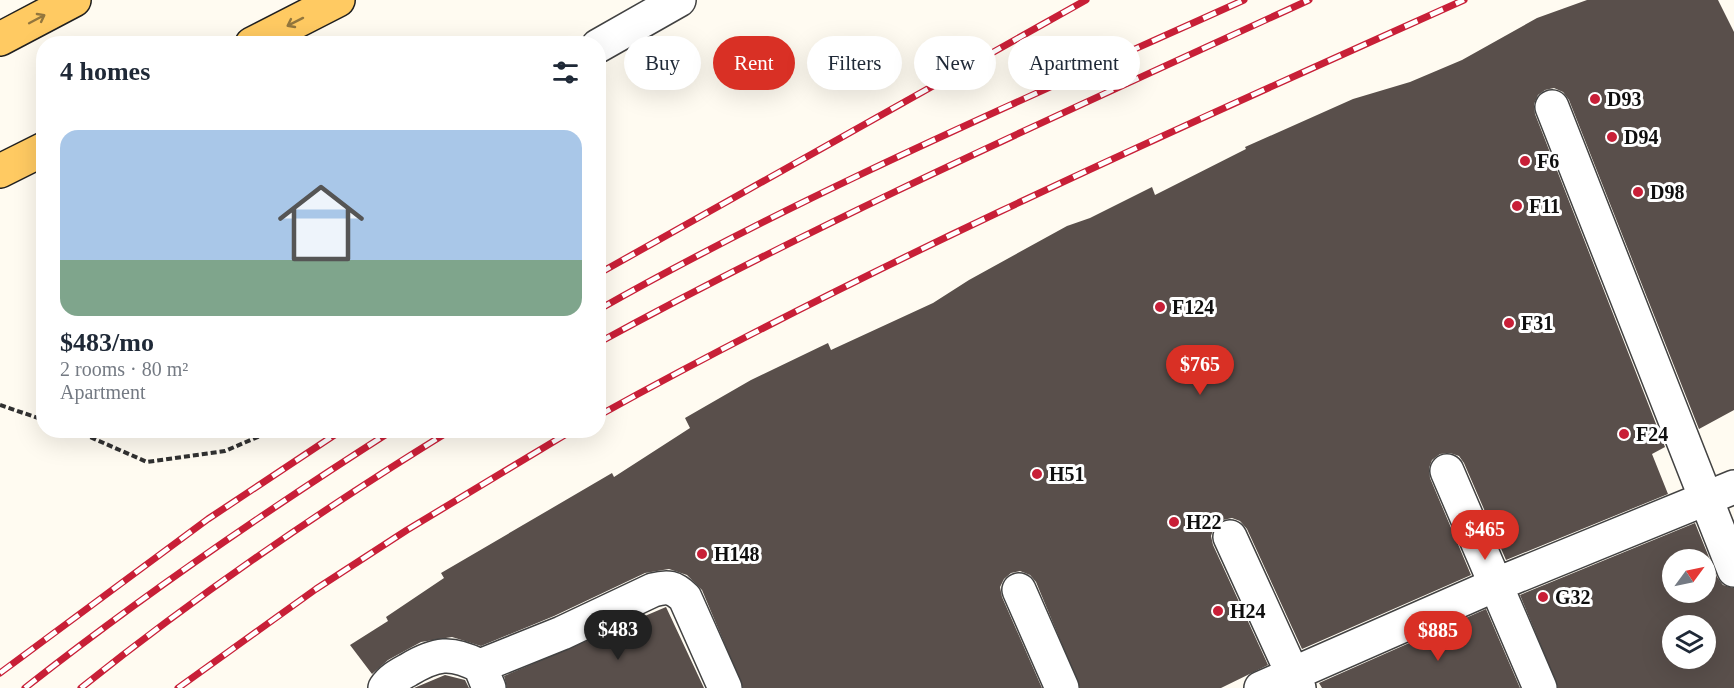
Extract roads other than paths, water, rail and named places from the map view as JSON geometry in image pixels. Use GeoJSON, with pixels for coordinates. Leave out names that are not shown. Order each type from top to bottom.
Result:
{"type":"FeatureCollection","features":[{"type":"Feature","properties":{"kind":"main road"},"geometry":{"type":"LineString","coordinates":[[0,39],[74,0]]}},
{"type":"Feature","properties":{"kind":"main road"},"geometry":{"type":"LineString","coordinates":[[268,36],[338,0]]}},
{"type":"Feature","properties":{"kind":"main road"},"geometry":{"type":"LineString","coordinates":[[1,167],[36,152]]}},
{"type":"Feature","properties":{"kind":"street"},"geometry":{"type":"LineString","coordinates":[[606,41],[679,0]]}},
{"type":"Feature","properties":{"kind":"street"},"geometry":{"type":"LineString","coordinates":[[1552,107],[1720,493],[1734,570]]}},
{"type":"Feature","properties":{"kind":"street"},"geometry":{"type":"LineString","coordinates":[[1447,471],[1540,688]]}},
{"type":"Feature","properties":{"kind":"street"},"geometry":{"type":"LineString","coordinates":[[1260,688],[1295,681],[1495,585],[1720,493]]}},
{"type":"Feature","properties":{"kind":"street"},"geometry":{"type":"LineString","coordinates":[[1230,537],[1295,681]]}},
{"type":"Feature","properties":{"kind":"street"},"geometry":{"type":"LineString","coordinates":[[385,688],[390,681],[420,663],[442,655],[461,656],[485,677],[562,633],[653,590],[666,587],[677,590],[685,598],[725,688]]}},
{"type":"Feature","properties":{"kind":"street"},"geometry":{"type":"LineString","coordinates":[[1019,590],[1062,688]]}},
{"type":"Feature","properties":{"kind":"railway"},"geometry":{"type":"LineString","coordinates":[[606,270],[1086,0]]}},
{"type":"Feature","properties":{"kind":"railway"},"geometry":{"type":"LineString","coordinates":[[606,306],[837,186],[1244,0]]}},
{"type":"Feature","properties":{"kind":"railway"},"geometry":{"type":"LineString","coordinates":[[606,339],[773,251],[862,208],[1040,123],[1309,0]]}},
{"type":"Feature","properties":{"kind":"railway"},"geometry":{"type":"LineString","coordinates":[[606,412],[810,304],[1026,199],[1464,0]]}},
{"type":"Feature","properties":{"kind":"railway"},"geometry":{"type":"LineString","coordinates":[[0,673],[208,519],[330,438]]}},
{"type":"Feature","properties":{"kind":"railway"},"geometry":{"type":"LineString","coordinates":[[25,688],[206,554],[381,438]]}},
{"type":"Feature","properties":{"kind":"railway"},"geometry":{"type":"LineString","coordinates":[[81,688],[170,619],[262,553],[438,438]]}},
{"type":"Feature","properties":{"kind":"railway"},"geometry":{"type":"LineString","coordinates":[[178,688],[316,589],[407,530],[560,438]]}},
{"type":"Feature","properties":{"kind":"place","name":"D93"},"geometry":{"type":"Point","coordinates":[1595,99]}},
{"type":"Feature","properties":{"kind":"place","name":"D94"},"geometry":{"type":"Point","coordinates":[1612,137]}},
{"type":"Feature","properties":{"kind":"place","name":"F6"},"geometry":{"type":"Point","coordinates":[1525,161]}},
{"type":"Feature","properties":{"kind":"place","name":"D98"},"geometry":{"type":"Point","coordinates":[1638,192]}},
{"type":"Feature","properties":{"kind":"place","name":"F11"},"geometry":{"type":"Point","coordinates":[1517,206]}},
{"type":"Feature","properties":{"kind":"place","name":"F124"},"geometry":{"type":"Point","coordinates":[1160,307]}},
{"type":"Feature","properties":{"kind":"place","name":"F31"},"geometry":{"type":"Point","coordinates":[1509,323]}},
{"type":"Feature","properties":{"kind":"place","name":"F24"},"geometry":{"type":"Point","coordinates":[1624,434]}},
{"type":"Feature","properties":{"kind":"place","name":"H51"},"geometry":{"type":"Point","coordinates":[1037,474]}},
{"type":"Feature","properties":{"kind":"place","name":"H22"},"geometry":{"type":"Point","coordinates":[1174,522]}},
{"type":"Feature","properties":{"kind":"place","name":"H148"},"geometry":{"type":"Point","coordinates":[702,554]}},
{"type":"Feature","properties":{"kind":"place","name":"G32"},"geometry":{"type":"Point","coordinates":[1543,597]}},
{"type":"Feature","properties":{"kind":"place","name":"H24"},"geometry":{"type":"Point","coordinates":[1218,611]}}]}
